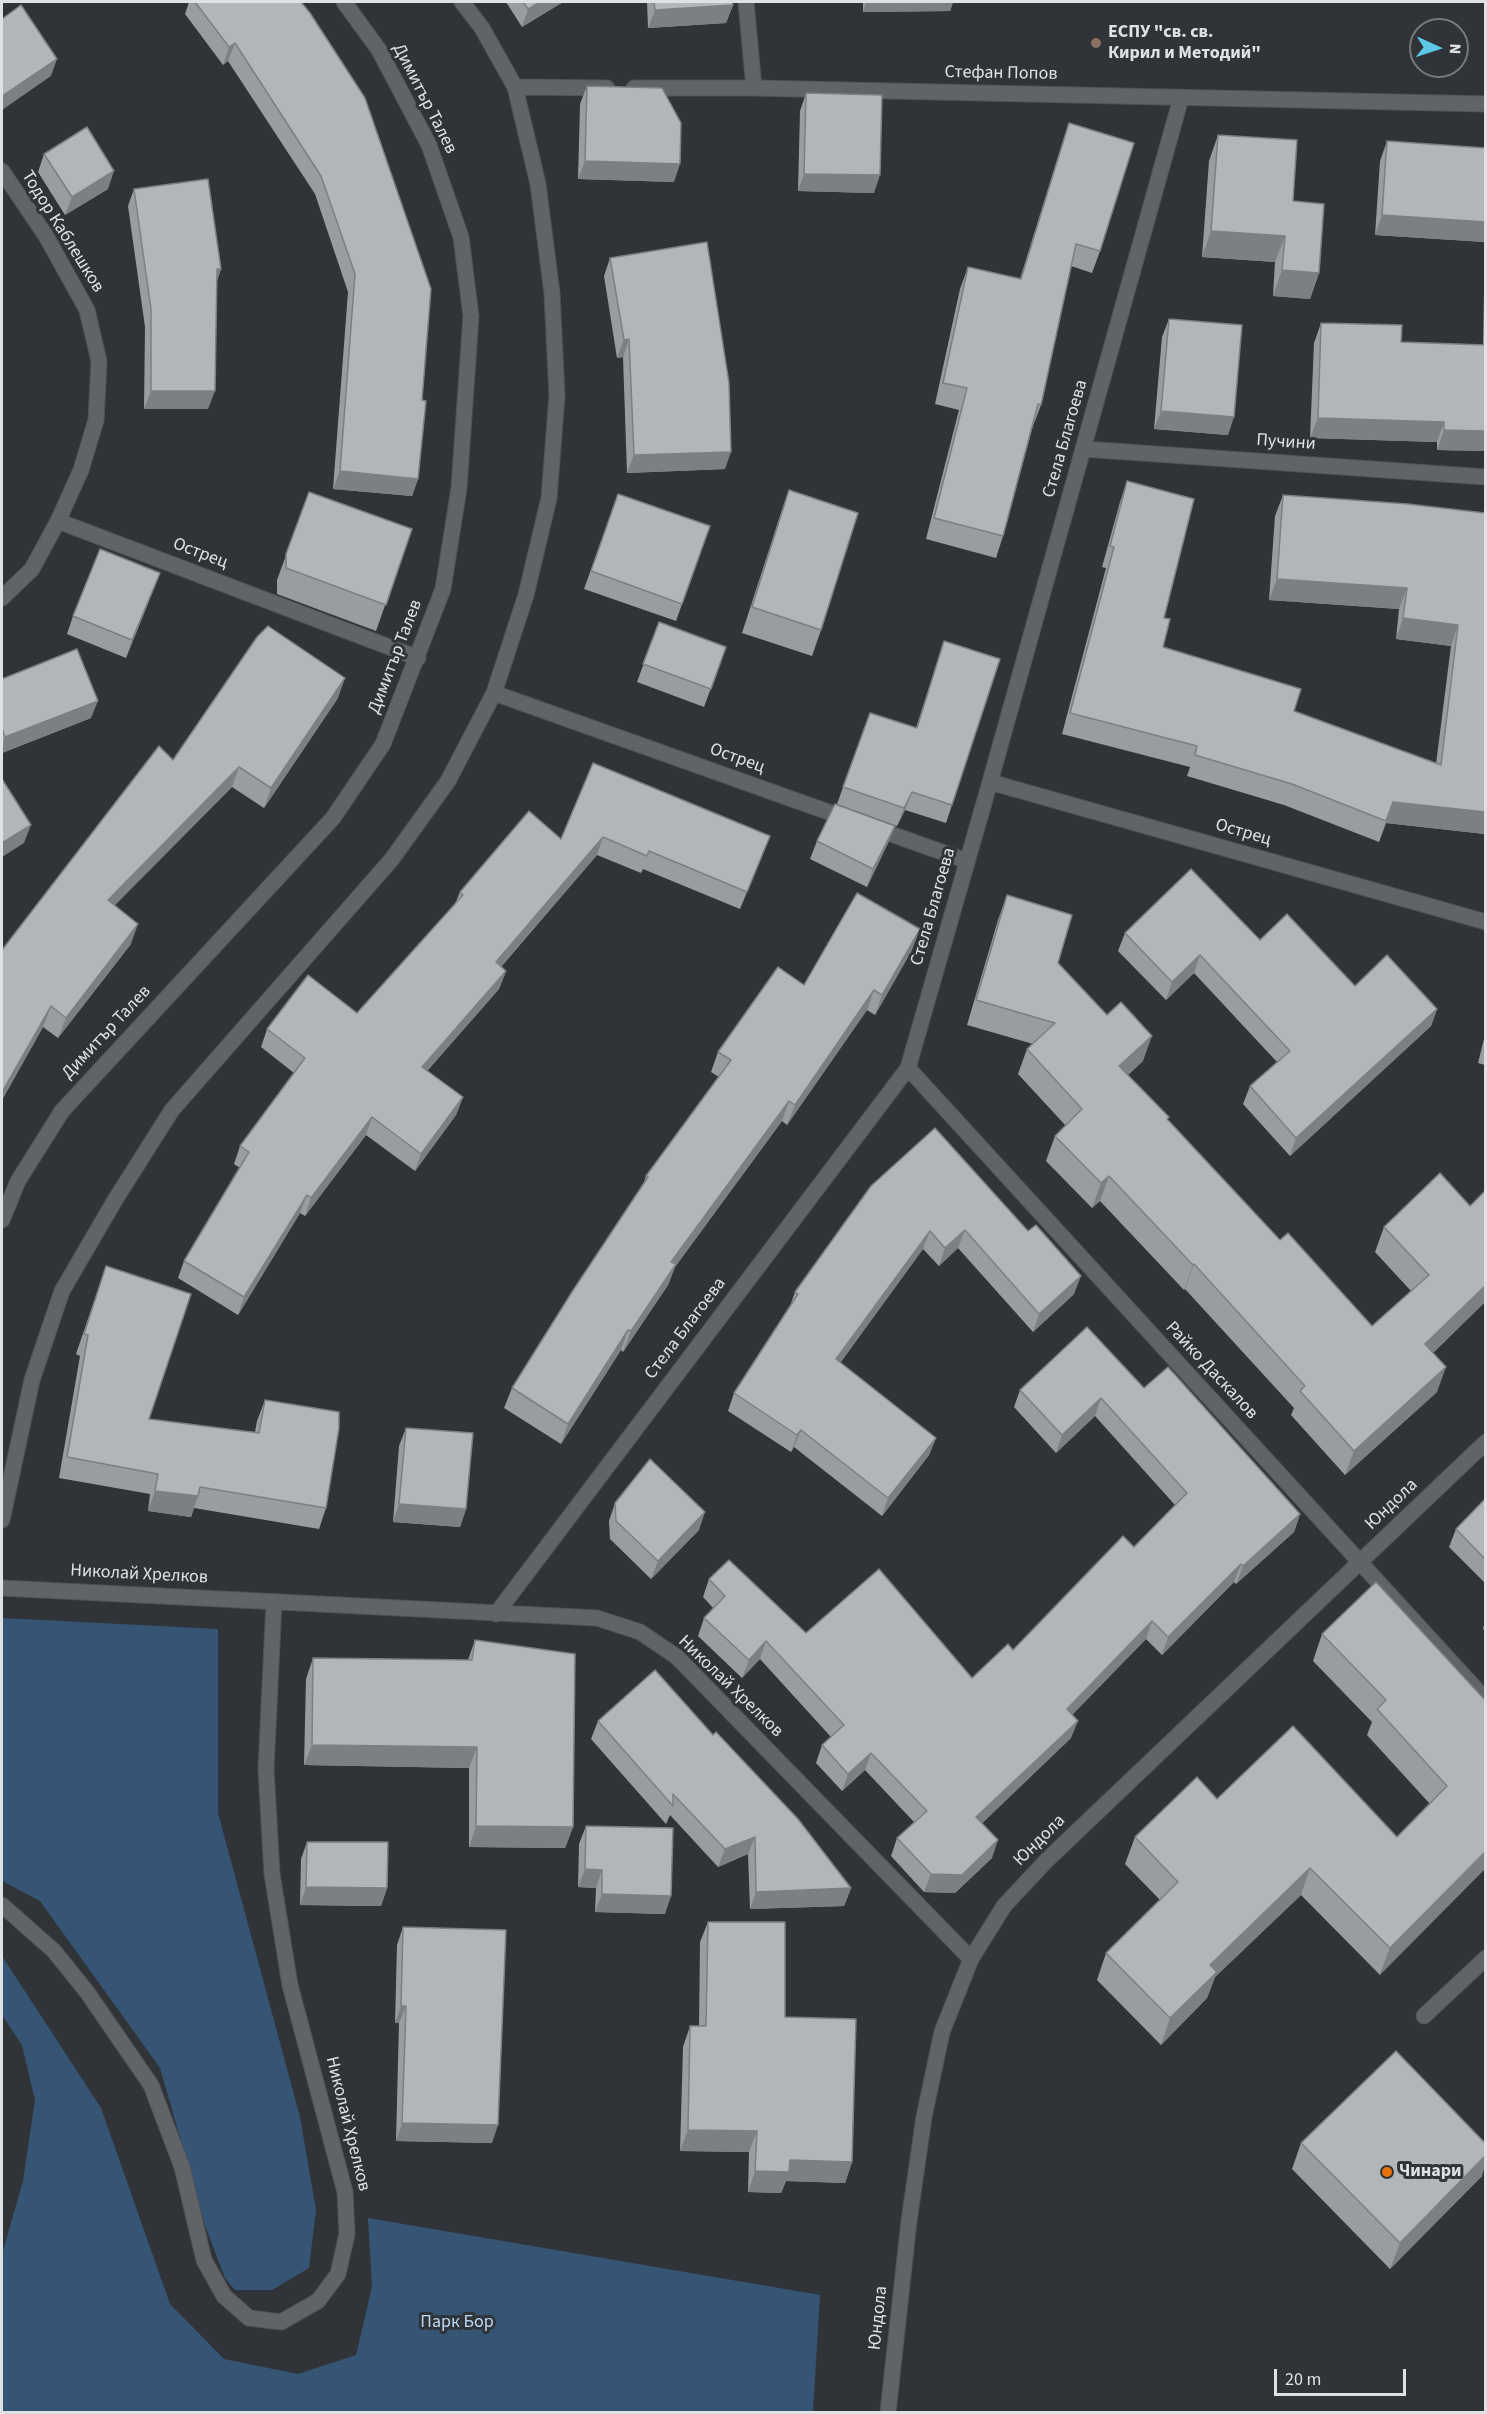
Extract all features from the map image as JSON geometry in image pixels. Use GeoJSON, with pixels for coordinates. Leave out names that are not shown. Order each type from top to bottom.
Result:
{"type":"FeatureCollection","features":[{"type":"Feature","properties":{"kind":"street","name":"Димитър Талев"},"geometry":{"type":"LineString","coordinates":[[2,1220],[18,1181],[62,1111],[333,818],[383,744],[443,589],[459,488],[471,316],[461,237],[429,145],[379,50],[344,2]]}},
{"type":"Feature","properties":{"kind":"street"},"geometry":{"type":"LineString","coordinates":[[2,1520],[32,1380],[62,1291],[115,1200],[172,1110],[392,859],[448,781],[494,693],[526,596],[549,498],[558,396],[552,293],[538,184],[515,87],[482,28],[462,2]]}},
{"type":"Feature","properties":{"kind":"street"},"geometry":{"type":"LineString","coordinates":[[746,2],[754,88]]}},
{"type":"Feature","properties":{"kind":"street","name":"Стефан Попов"},"geometry":{"type":"LineString","coordinates":[[515,87],[754,88],[1485,104]]}},
{"type":"Feature","properties":{"kind":"street","name":"Стела Благоева"},"geometry":{"type":"LineString","coordinates":[[496,1614],[908,1068],[1181,98]]}},
{"type":"Feature","properties":{"kind":"street","name":"Тодор Каблешков"},"geometry":{"type":"LineString","coordinates":[[2,171],[46,236],[87,310],[99,361],[96,420],[81,470],[58,521]]}},
{"type":"Feature","properties":{"kind":"street","name":"Пучини"},"geometry":{"type":"LineString","coordinates":[[1084,448],[1485,477]]}},
{"type":"Feature","properties":{"kind":"street","name":"Острец"},"geometry":{"type":"LineString","coordinates":[[58,521],[418,658]]}},
{"type":"Feature","properties":{"kind":"street"},"geometry":{"type":"LineString","coordinates":[[2,598],[32,569],[58,521]]}},
{"type":"Feature","properties":{"kind":"street","name":"Острец"},"geometry":{"type":"LineString","coordinates":[[494,693],[967,861]]}},
{"type":"Feature","properties":{"kind":"street","name":"Острец"},"geometry":{"type":"LineString","coordinates":[[990,782],[1485,922]]}},
{"type":"Feature","properties":{"kind":"street","name":"Райко Даскалов"},"geometry":{"type":"LineString","coordinates":[[908,1068],[1485,1700]]}},
{"type":"Feature","properties":{"kind":"street","name":"Юндола"},"geometry":{"type":"LineString","coordinates":[[888,2412],[909,2222],[924,2117],[942,2032],[971,1959],[1004,1906],[1047,1860],[1485,1443]]}},
{"type":"Feature","properties":{"kind":"street","name":"Николай Хрелков"},"geometry":{"type":"LineString","coordinates":[[2,1588],[597,1618],[640,1632],[677,1657],[971,1959]]}},
{"type":"Feature","properties":{"kind":"street","name":"Николай Хрелков"},"geometry":{"type":"LineString","coordinates":[[2,1905],[54,1951],[87,1992],[151,2085],[182,2167],[204,2260],[224,2296],[249,2318],[281,2322],[318,2301],[338,2274],[348,2234],[345,2193],[290,1985],[272,1874],[266,1769],[274,1602]]}},
{"type":"Feature","properties":{"kind":"street"},"geometry":{"type":"LineString","coordinates":[[1424,2016],[1485,1958]]}},
{"type":"Feature","properties":{"kind":"green space"},"geometry":{"type":"Polygon","coordinates":[[[2,1618],[218,1629],[218,1813],[300,2117],[316,2210],[309,2268],[272,2290],[235,2290],[225,2278],[206,2228],[160,2068],[40,1901],[2,1881],[2,1618]]]}},
{"type":"Feature","properties":{"kind":"green space","name":"Парк Бор"},"geometry":{"type":"Polygon","coordinates":[[[2,1956],[101,2108],[170,2304],[224,2359],[298,2374],[356,2355],[372,2287],[368,2218],[820,2295],[813,2412],[2,2412],[2,2254],[23,2181],[35,2100],[22,2045],[2,2015],[2,1956]]]}},
{"type":"Feature","properties":{"kind":"building"},"geometry":{"type":"Polygon","coordinates":[[[195,2],[301,2],[365,98],[431,289],[422,400],[426,401],[418,479],[340,471],[355,274],[321,176],[235,43],[229,47],[195,2]]]}},
{"type":"Feature","properties":{"kind":"building"},"geometry":{"type":"Polygon","coordinates":[[[523,2],[540,2],[528,9],[523,2]]]}},
{"type":"Feature","properties":{"kind":"building"},"geometry":{"type":"Polygon","coordinates":[[[654,2],[732,2],[733,5],[655,10],[654,2]]]}},
{"type":"Feature","properties":{"kind":"building"},"geometry":{"type":"Polygon","coordinates":[[[21,5],[57,59],[2,96],[2,19],[21,5]]]}},
{"type":"Feature","properties":{"kind":"building"},"geometry":{"type":"Polygon","coordinates":[[[587,86],[662,88],[681,123],[680,164],[585,161],[587,86]]]}},
{"type":"Feature","properties":{"kind":"building"},"geometry":{"type":"Polygon","coordinates":[[[806,93],[882,95],[880,175],[804,174],[806,93]]]}},
{"type":"Feature","properties":{"kind":"building"},"geometry":{"type":"Polygon","coordinates":[[[1069,123],[1134,143],[1100,251],[1076,244],[1041,405],[1038,404],[1003,536],[934,518],[967,388],[943,383],[968,267],[1021,279],[1069,123]]]}},
{"type":"Feature","properties":{"kind":"building"},"geometry":{"type":"Polygon","coordinates":[[[87,127],[114,171],[72,197],[44,154],[87,127]]]}},
{"type":"Feature","properties":{"kind":"building"},"geometry":{"type":"Polygon","coordinates":[[[1218,135],[1297,140],[1293,201],[1324,204],[1319,273],[1282,270],[1285,236],[1211,231],[1218,135]]]}},
{"type":"Feature","properties":{"kind":"building"},"geometry":{"type":"Polygon","coordinates":[[[1387,141],[1485,148],[1485,222],[1382,215],[1387,141]]]}},
{"type":"Feature","properties":{"kind":"building"},"geometry":{"type":"Polygon","coordinates":[[[208,179],[221,269],[217,269],[215,391],[151,391],[151,309],[134,189],[208,179]]]}},
{"type":"Feature","properties":{"kind":"building"},"geometry":{"type":"Polygon","coordinates":[[[707,242],[729,383],[731,452],[634,455],[629,339],[624,340],[610,258],[707,242]]]}},
{"type":"Feature","properties":{"kind":"building"},"geometry":{"type":"Polygon","coordinates":[[[1169,319],[1242,325],[1234,417],[1161,411],[1169,319]]]}},
{"type":"Feature","properties":{"kind":"building"},"geometry":{"type":"Polygon","coordinates":[[[1321,323],[1402,325],[1401,342],[1485,345],[1485,431],[1444,430],[1444,422],[1318,418],[1321,323]]]}},
{"type":"Feature","properties":{"kind":"building"},"geometry":{"type":"Polygon","coordinates":[[[1127,481],[1194,499],[1164,618],[1170,619],[1163,647],[1301,689],[1294,711],[1441,765],[1458,625],[1403,618],[1407,588],[1277,579],[1283,495],[1408,504],[1485,513],[1485,812],[1393,802],[1386,821],[1292,784],[1195,755],[1197,746],[1070,713],[1114,547],[1110,546],[1127,481]]]}},
{"type":"Feature","properties":{"kind":"building"},"geometry":{"type":"Polygon","coordinates":[[[789,490],[858,513],[821,630],[752,607],[789,490]]]}},
{"type":"Feature","properties":{"kind":"building"},"geometry":{"type":"Polygon","coordinates":[[[309,492],[412,529],[386,605],[286,568],[286,554],[309,492]]]}},
{"type":"Feature","properties":{"kind":"building"},"geometry":{"type":"Polygon","coordinates":[[[618,494],[710,526],[682,604],[591,571],[618,494]]]}},
{"type":"Feature","properties":{"kind":"building"},"geometry":{"type":"Polygon","coordinates":[[[100,549],[160,573],[132,640],[73,616],[100,549]]]}},
{"type":"Feature","properties":{"kind":"building"},"geometry":{"type":"Polygon","coordinates":[[[659,622],[726,647],[711,689],[643,664],[659,622]]]}},
{"type":"Feature","properties":{"kind":"building"},"geometry":{"type":"Polygon","coordinates":[[[268,626],[345,678],[271,788],[239,767],[108,900],[138,924],[66,1018],[51,1006],[2,1092],[2,950],[159,746],[173,760],[257,637],[268,626]]]}},
{"type":"Feature","properties":{"kind":"building"},"geometry":{"type":"Polygon","coordinates":[[[944,641],[1000,659],[952,805],[912,792],[904,808],[843,787],[870,713],[917,728],[944,641]]]}},
{"type":"Feature","properties":{"kind":"building"},"geometry":{"type":"Polygon","coordinates":[[[77,649],[98,701],[5,737],[2,728],[2,679],[77,649]]]}},
{"type":"Feature","properties":{"kind":"building"},"geometry":{"type":"Polygon","coordinates":[[[593,763],[770,836],[747,892],[649,851],[647,856],[603,837],[496,962],[506,971],[422,1067],[463,1097],[421,1154],[372,1117],[311,1198],[307,1195],[244,1297],[184,1261],[249,1152],[240,1146],[305,1058],[267,1029],[308,975],[357,1013],[463,895],[460,892],[529,811],[561,839],[593,763]]]}},
{"type":"Feature","properties":{"kind":"building"},"geometry":{"type":"Polygon","coordinates":[[[2,779],[31,825],[2,843],[2,779]]]}},
{"type":"Feature","properties":{"kind":"building"},"geometry":{"type":"Polygon","coordinates":[[[835,804],[895,826],[873,869],[817,841],[835,804]]]}},
{"type":"Feature","properties":{"kind":"building"},"geometry":{"type":"Polygon","coordinates":[[[1191,869],[1260,940],[1287,914],[1355,986],[1387,955],[1437,1009],[1296,1138],[1250,1086],[1290,1051],[1200,955],[1172,982],[1125,933],[1191,869]]]}},
{"type":"Feature","properties":{"kind":"building"},"geometry":{"type":"Polygon","coordinates":[[[857,893],[920,929],[882,995],[874,990],[795,1105],[789,1101],[671,1262],[676,1264],[631,1331],[628,1330],[568,1424],[512,1388],[648,1177],[646,1176],[731,1060],[718,1052],[778,967],[804,985],[857,893]]]}},
{"type":"Feature","properties":{"kind":"building"},"geometry":{"type":"Polygon","coordinates":[[[1007,895],[1072,915],[1058,963],[1107,1015],[1121,1002],[1152,1036],[1119,1066],[1169,1117],[1167,1119],[1280,1240],[1288,1233],[1372,1326],[1429,1275],[1384,1227],[1440,1173],[1470,1206],[1485,1191],[1485,1286],[1425,1344],[1446,1367],[1354,1451],[1300,1391],[1305,1386],[1194,1264],[1109,1176],[1101,1183],[1055,1136],[1082,1109],[1027,1049],[1055,1023],[976,1000],[1007,895]]]}},
{"type":"Feature","properties":{"kind":"building"},"geometry":{"type":"Polygon","coordinates":[[[935,1128],[1028,1231],[1036,1225],[1081,1276],[1039,1314],[965,1230],[945,1248],[930,1231],[836,1359],[936,1438],[888,1498],[801,1430],[797,1435],[734,1393],[798,1294],[795,1292],[871,1186],[935,1128]]]}},
{"type":"Feature","properties":{"kind":"building"},"geometry":{"type":"Polygon","coordinates":[[[106,1266],[191,1294],[149,1419],[259,1433],[265,1400],[339,1412],[339,1428],[326,1508],[200,1487],[198,1496],[155,1491],[158,1474],[67,1457],[88,1335],[84,1334],[106,1266]]]}},
{"type":"Feature","properties":{"kind":"building"},"geometry":{"type":"Polygon","coordinates":[[[1087,1327],[1144,1388],[1168,1367],[1300,1514],[1243,1566],[1241,1564],[1168,1637],[1152,1621],[1067,1709],[1078,1721],[976,1817],[998,1840],[962,1875],[931,1874],[897,1838],[927,1811],[871,1753],[848,1774],[822,1745],[844,1725],[766,1641],[749,1660],[704,1618],[725,1596],[709,1579],[729,1560],[806,1633],[879,1569],[972,1678],[1008,1644],[1013,1650],[1123,1536],[1134,1547],[1187,1493],[1101,1398],[1062,1435],[1020,1390],[1087,1327]]]}},
{"type":"Feature","properties":{"kind":"building"},"geometry":{"type":"Polygon","coordinates":[[[406,1428],[473,1433],[466,1509],[399,1504],[406,1428]]]}},
{"type":"Feature","properties":{"kind":"building"},"geometry":{"type":"Polygon","coordinates":[[[650,1459],[705,1512],[658,1561],[616,1521],[615,1503],[650,1459]]]}},
{"type":"Feature","properties":{"kind":"building"},"geometry":{"type":"Polygon","coordinates":[[[1485,1499],[1485,1559],[1456,1529],[1485,1499]]]}},
{"type":"Feature","properties":{"kind":"building"},"geometry":{"type":"Polygon","coordinates":[[[1376,1582],[1485,1700],[1485,1852],[1390,1948],[1310,1868],[1210,1965],[1217,1972],[1170,2018],[1106,1953],[1178,1882],[1135,1837],[1197,1777],[1217,1799],[1293,1726],[1397,1837],[1447,1786],[1377,1709],[1386,1700],[1322,1634],[1376,1582]]]}},
{"type":"Feature","properties":{"kind":"building"},"geometry":{"type":"Polygon","coordinates":[[[475,1640],[575,1654],[573,1827],[476,1826],[477,1747],[312,1745],[313,1658],[472,1660],[475,1640]]]}},
{"type":"Feature","properties":{"kind":"building"},"geometry":{"type":"Polygon","coordinates":[[[655,1670],[713,1735],[716,1732],[798,1819],[851,1888],[756,1892],[755,1837],[725,1849],[673,1794],[673,1806],[598,1721],[655,1670]]]}},
{"type":"Feature","properties":{"kind":"building"},"geometry":{"type":"Polygon","coordinates":[[[586,1826],[673,1828],[671,1896],[602,1894],[602,1870],[585,1869],[586,1826]]]}},
{"type":"Feature","properties":{"kind":"building"},"geometry":{"type":"Polygon","coordinates":[[[307,1842],[388,1842],[387,1888],[306,1887],[307,1842]]]}},
{"type":"Feature","properties":{"kind":"building"},"geometry":{"type":"Polygon","coordinates":[[[708,1922],[785,1922],[785,2017],[856,2019],[852,2162],[790,2160],[789,2172],[755,2171],[757,2131],[688,2130],[690,2026],[706,2026],[708,1922]]]}},
{"type":"Feature","properties":{"kind":"building"},"geometry":{"type":"Polygon","coordinates":[[[403,1927],[506,1930],[498,2125],[402,2123],[406,2006],[401,2006],[403,1927]]]}},
{"type":"Feature","properties":{"kind":"building","name":"Чинари"},"geometry":{"type":"Polygon","coordinates":[[[1396,2051],[1485,2143],[1485,2156],[1400,2243],[1301,2143],[1396,2051]]]}},
{"type":"Feature","properties":{"kind":"place","name":"ЕСПУ \"св. св. Кирил и Методий\""},"geometry":{"type":"Point","coordinates":[1096,43]}},
{"type":"Feature","properties":{"kind":"place","name":"Чинари"},"geometry":{"type":"Point","coordinates":[1387,2172]}}]}
